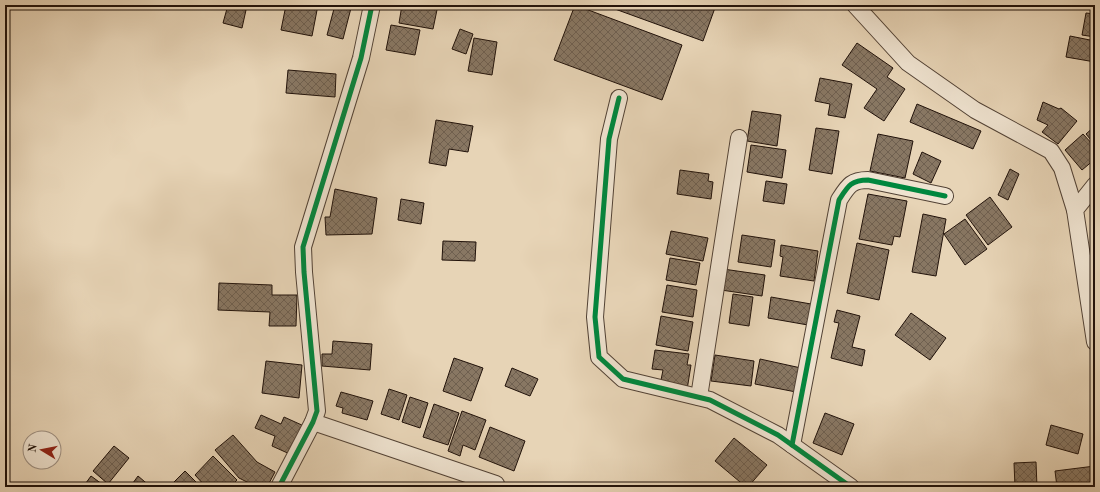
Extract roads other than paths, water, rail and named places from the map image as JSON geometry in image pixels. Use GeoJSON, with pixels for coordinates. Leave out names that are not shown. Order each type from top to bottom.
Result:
{"type":"FeatureCollection","features":[{"type":"Feature","properties":{"kind":"street"},"geometry":{"type":"LineString","coordinates":[[279,487],[313,422],[316,411],[303,247],[361,58],[372,5]]}},
{"type":"Feature","properties":{"kind":"street"},"geometry":{"type":"LineString","coordinates":[[855,5],[908,63],[975,110],[1051,150],[1062,168],[1075,210],[1095,342]]}},
{"type":"Feature","properties":{"kind":"street"},"geometry":{"type":"LineString","coordinates":[[619,98],[609,139],[594,317],[599,357],[623,379],[710,400],[778,435],[851,487]]}},
{"type":"Feature","properties":{"kind":"street"},"geometry":{"type":"LineString","coordinates":[[699,397],[739,138]]}},
{"type":"Feature","properties":{"kind":"street"},"geometry":{"type":"LineString","coordinates":[[792,445],[839,200],[847,188],[857,180],[868,180],[945,196]]}},
{"type":"Feature","properties":{"kind":"street"},"geometry":{"type":"LineString","coordinates":[[1075,210],[1095,185]]}},
{"type":"Feature","properties":{"kind":"street"},"geometry":{"type":"LineString","coordinates":[[313,422],[496,484]]}}]}
